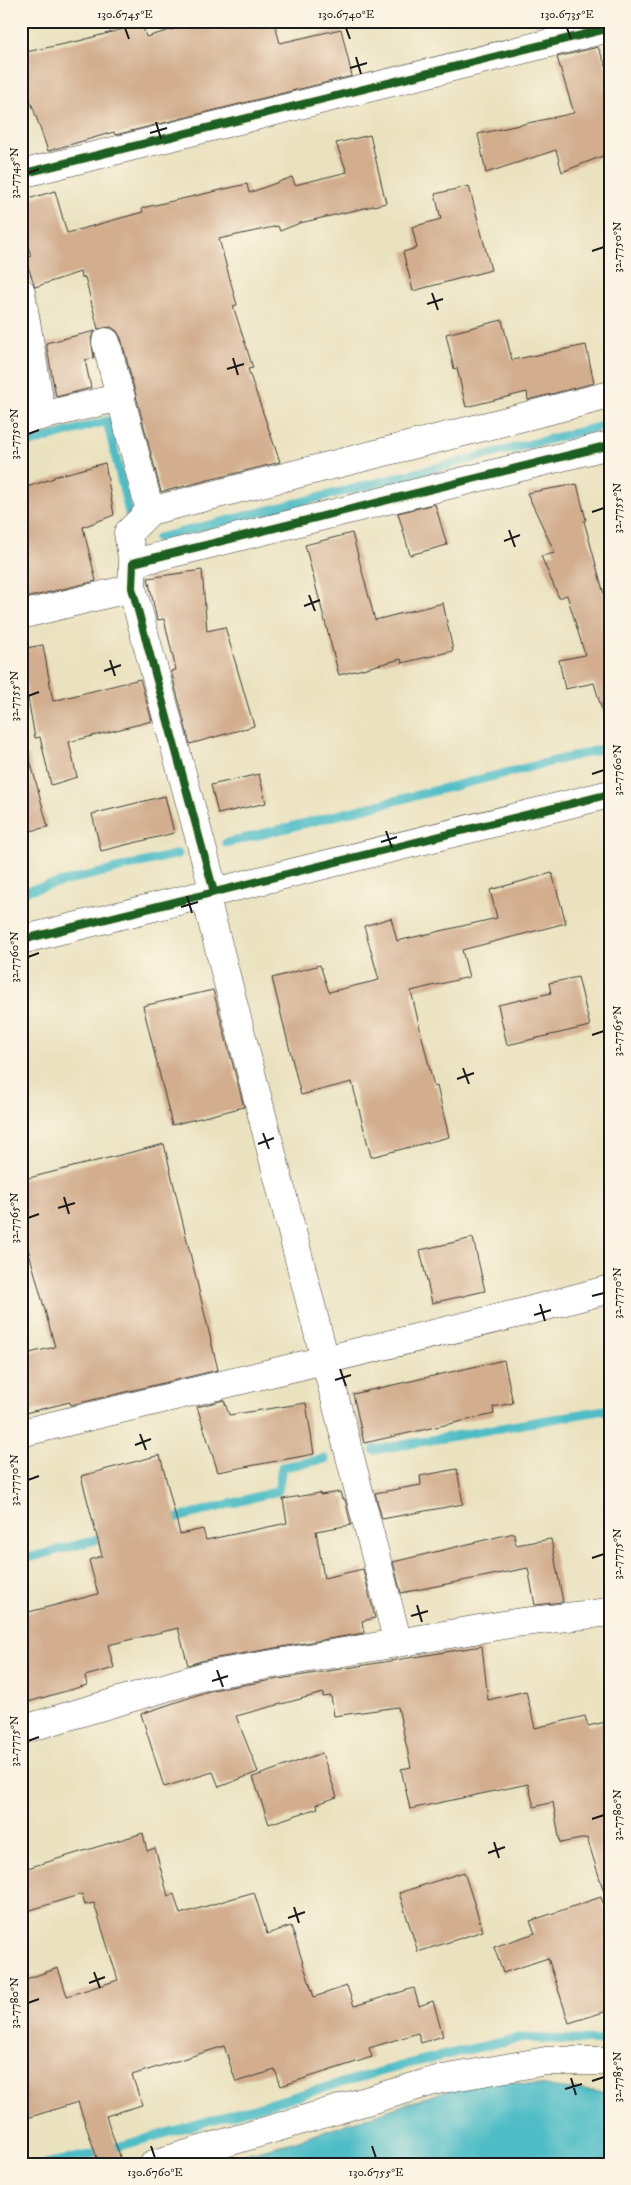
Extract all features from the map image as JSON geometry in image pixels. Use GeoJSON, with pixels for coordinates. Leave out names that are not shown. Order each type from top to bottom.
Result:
{"type":"FeatureCollection","features":[{"type":"Feature","properties":{"kind":"street"},"geometry":{"type":"LineString","coordinates":[[21,174],[610,28]]}},
{"type":"Feature","properties":{"kind":"street"},"geometry":{"type":"LineString","coordinates":[[21,292],[32,418],[120,397]]}},
{"type":"Feature","properties":{"kind":"street"},"geometry":{"type":"LineString","coordinates":[[106,342],[150,511]]}},
{"type":"Feature","properties":{"kind":"street"},"geometry":{"type":"LineString","coordinates":[[398,1643],[324,1359],[210,893],[133,575],[128,533],[150,511],[610,395]]}},
{"type":"Feature","properties":{"kind":"street"},"geometry":{"type":"LineString","coordinates":[[21,615],[133,575],[610,445]]}},
{"type":"Feature","properties":{"kind":"street"},"geometry":{"type":"LineString","coordinates":[[21,940],[610,794]]}},
{"type":"Feature","properties":{"kind":"street"},"geometry":{"type":"LineString","coordinates":[[21,1433],[324,1359],[520,1314],[610,1289]]}},
{"type":"Feature","properties":{"kind":"street"},"geometry":{"type":"LineString","coordinates":[[21,1730],[208,1675],[515,1624],[608,1617]]}},
{"type":"Feature","properties":{"kind":"street"},"geometry":{"type":"LineString","coordinates":[[154,2164],[437,2080],[546,2061],[610,2061]]}},
{"type":"Feature","properties":{"kind":"water"},"geometry":{"type":"Polygon","coordinates":[[[481,2079],[610,2093],[610,2164],[204,2164],[293,2142],[481,2079]]]}},
{"type":"Feature","properties":{"kind":"building"},"geometry":{"type":"Polygon","coordinates":[[[202,21],[274,21],[280,43],[341,29],[352,76],[115,135],[114,132],[48,151],[30,99],[21,101],[21,53],[79,41],[142,24],[146,37],[202,21]]]}},
{"type":"Feature","properties":{"kind":"building"},"geometry":{"type":"Polygon","coordinates":[[[598,47],[610,75],[610,153],[562,172],[556,150],[486,173],[478,134],[574,113],[557,57],[598,47]]]}},
{"type":"Feature","properties":{"kind":"building"},"geometry":{"type":"Polygon","coordinates":[[[370,135],[386,203],[300,223],[280,231],[278,226],[219,239],[237,305],[233,306],[253,368],[248,369],[280,462],[161,492],[121,338],[117,331],[111,327],[98,329],[85,277],[81,278],[80,272],[35,287],[25,258],[31,256],[21,224],[21,201],[55,191],[67,233],[143,212],[142,208],[247,184],[249,193],[292,177],[295,185],[347,172],[336,143],[370,135]]]}},
{"type":"Feature","properties":{"kind":"building"},"geometry":{"type":"Polygon","coordinates":[[[469,186],[491,270],[413,291],[403,252],[417,248],[412,227],[441,219],[435,194],[469,186]]]}},
{"type":"Feature","properties":{"kind":"building"},"geometry":{"type":"Polygon","coordinates":[[[502,320],[512,360],[586,345],[594,383],[528,400],[527,392],[466,407],[457,368],[454,369],[446,334],[502,320]]]}},
{"type":"Feature","properties":{"kind":"building"},"geometry":{"type":"Polygon","coordinates":[[[95,331],[91,338],[94,358],[85,360],[91,388],[56,397],[46,343],[95,331]]]}},
{"type":"Feature","properties":{"kind":"building"},"geometry":{"type":"Polygon","coordinates":[[[105,463],[114,515],[83,527],[96,581],[21,599],[21,489],[53,477],[105,463]]]}},
{"type":"Feature","properties":{"kind":"building"},"geometry":{"type":"Polygon","coordinates":[[[577,484],[586,520],[584,521],[610,616],[610,716],[604,717],[594,683],[565,689],[559,660],[585,655],[567,595],[559,598],[541,556],[555,553],[527,493],[577,484]]]}},
{"type":"Feature","properties":{"kind":"building"},"geometry":{"type":"Polygon","coordinates":[[[435,504],[447,545],[410,555],[398,513],[435,504]]]}},
{"type":"Feature","properties":{"kind":"building"},"geometry":{"type":"Polygon","coordinates":[[[352,533],[375,620],[443,603],[453,651],[402,663],[401,659],[339,675],[305,545],[352,533]]]}},
{"type":"Feature","properties":{"kind":"building"},"geometry":{"type":"Polygon","coordinates":[[[202,570],[207,631],[225,627],[254,726],[190,744],[171,671],[176,670],[164,619],[157,620],[148,578],[202,570]]]}},
{"type":"Feature","properties":{"kind":"building"},"geometry":{"type":"Polygon","coordinates":[[[43,645],[53,701],[140,679],[152,721],[69,742],[77,777],[51,785],[40,737],[35,738],[25,681],[21,681],[21,649],[43,645]]]}},
{"type":"Feature","properties":{"kind":"building"},"geometry":{"type":"Polygon","coordinates":[[[29,756],[48,827],[21,833],[21,757],[29,756]]]}},
{"type":"Feature","properties":{"kind":"building"},"geometry":{"type":"Polygon","coordinates":[[[259,774],[266,803],[218,814],[211,785],[259,774]]]}},
{"type":"Feature","properties":{"kind":"building"},"geometry":{"type":"Polygon","coordinates":[[[165,796],[174,833],[101,851],[92,814],[165,796]]]}},
{"type":"Feature","properties":{"kind":"building"},"geometry":{"type":"Polygon","coordinates":[[[552,873],[566,923],[462,950],[469,977],[411,991],[434,1087],[437,1086],[449,1137],[371,1157],[352,1082],[301,1095],[272,978],[320,965],[329,992],[379,980],[364,926],[391,918],[397,941],[497,918],[490,890],[552,873]]]}},
{"type":"Feature","properties":{"kind":"building"},"geometry":{"type":"Polygon","coordinates":[[[578,977],[590,1026],[507,1045],[498,1005],[551,993],[549,983],[578,977]]]}},
{"type":"Feature","properties":{"kind":"building"},"geometry":{"type":"Polygon","coordinates":[[[213,990],[244,1107],[172,1125],[143,1006],[213,990]]]}},
{"type":"Feature","properties":{"kind":"building"},"geometry":{"type":"Polygon","coordinates":[[[164,1144],[218,1370],[71,1405],[70,1402],[21,1414],[21,1355],[55,1347],[21,1223],[21,1180],[164,1144]]]}},
{"type":"Feature","properties":{"kind":"building"},"geometry":{"type":"Polygon","coordinates":[[[473,1238],[485,1291],[432,1303],[420,1250],[473,1238]]]}},
{"type":"Feature","properties":{"kind":"building"},"geometry":{"type":"Polygon","coordinates":[[[504,1360],[513,1403],[493,1407],[494,1414],[364,1443],[353,1394],[504,1360]]]}},
{"type":"Feature","properties":{"kind":"building"},"geometry":{"type":"Polygon","coordinates":[[[224,1400],[229,1415],[306,1403],[314,1454],[218,1472],[197,1407],[224,1400]]]}},
{"type":"Feature","properties":{"kind":"building"},"geometry":{"type":"Polygon","coordinates":[[[160,1455],[180,1534],[203,1529],[206,1540],[287,1523],[283,1499],[340,1492],[342,1499],[345,1499],[351,1525],[316,1531],[324,1578],[363,1569],[375,1618],[362,1621],[364,1633],[205,1660],[188,1665],[178,1628],[108,1645],[114,1668],[85,1676],[87,1685],[21,1704],[21,1614],[98,1594],[89,1560],[102,1556],[81,1476],[160,1455]]]}},
{"type":"Feature","properties":{"kind":"building"},"geometry":{"type":"Polygon","coordinates":[[[457,1469],[463,1504],[382,1519],[375,1493],[421,1485],[420,1476],[457,1469]]]}},
{"type":"Feature","properties":{"kind":"building"},"geometry":{"type":"Polygon","coordinates":[[[514,1533],[516,1545],[551,1539],[563,1602],[535,1605],[528,1568],[401,1593],[393,1562],[514,1533]]]}},
{"type":"Feature","properties":{"kind":"building"},"geometry":{"type":"Polygon","coordinates":[[[482,1646],[488,1700],[526,1691],[535,1728],[585,1716],[588,1726],[610,1721],[610,1891],[604,1892],[587,1838],[560,1843],[553,1802],[534,1807],[528,1784],[410,1809],[401,1769],[411,1767],[398,1707],[334,1716],[331,1696],[323,1697],[323,1693],[236,1716],[258,1772],[219,1787],[213,1772],[164,1787],[141,1714],[212,1690],[482,1646]]]}},
{"type":"Feature","properties":{"kind":"building"},"geometry":{"type":"Polygon","coordinates":[[[322,1753],[337,1797],[317,1804],[318,1808],[269,1824],[253,1777],[322,1753]]]}},
{"type":"Feature","properties":{"kind":"building"},"geometry":{"type":"Polygon","coordinates":[[[143,1833],[147,1851],[155,1848],[168,1896],[174,1894],[180,1914],[254,1892],[267,1934],[291,1926],[314,1997],[347,1986],[354,2006],[414,1988],[419,2006],[433,2001],[443,2036],[421,2043],[418,2033],[369,2048],[372,2057],[281,2086],[275,2070],[236,2082],[224,2046],[132,2075],[142,2105],[106,2116],[121,2160],[111,2164],[99,2164],[78,2102],[21,2120],[21,1981],[58,1968],[67,1996],[118,1980],[94,1903],[85,1905],[82,1894],[21,1913],[21,1870],[143,1833]]]}},
{"type":"Feature","properties":{"kind":"building"},"geometry":{"type":"Polygon","coordinates":[[[464,1872],[483,1931],[418,1952],[399,1893],[464,1872]]]}},
{"type":"Feature","properties":{"kind":"building"},"geometry":{"type":"Polygon","coordinates":[[[601,1897],[610,1925],[610,2010],[569,2023],[548,1958],[503,1973],[494,1947],[535,1933],[530,1921],[601,1897]]]}},
{"type":"Feature","properties":{"kind":"waterway"},"geometry":{"type":"LineString","coordinates":[[21,445],[107,421],[130,517]]}},
{"type":"Feature","properties":{"kind":"waterway"},"geometry":{"type":"LineString","coordinates":[[158,538],[610,424]]}},
{"type":"Feature","properties":{"kind":"waterway"},"geometry":{"type":"LineString","coordinates":[[226,843],[610,747]]}},
{"type":"Feature","properties":{"kind":"waterway"},"geometry":{"type":"LineString","coordinates":[[21,892],[178,854]]}},
{"type":"Feature","properties":{"kind":"waterway"},"geometry":{"type":"LineString","coordinates":[[374,1450],[610,1409]]}},
{"type":"Feature","properties":{"kind":"waterway"},"geometry":{"type":"LineString","coordinates":[[166,1521],[278,1491],[282,1467],[325,1459]]}},
{"type":"Feature","properties":{"kind":"waterway"},"geometry":{"type":"LineString","coordinates":[[21,1560],[107,1537]]}},
{"type":"Feature","properties":{"kind":"waterway"},"geometry":{"type":"LineString","coordinates":[[45,2164],[89,2155],[415,2062],[519,2038],[610,2041]]}},
{"type":"Feature","properties":{"kind":"cycle path"},"geometry":{"type":"LineString","coordinates":[[21,174],[610,28]]}},
{"type":"Feature","properties":{"kind":"cycle path"},"geometry":{"type":"LineString","coordinates":[[214,892],[132,588],[133,563],[610,445]]}},
{"type":"Feature","properties":{"kind":"cycle path"},"geometry":{"type":"LineString","coordinates":[[21,940],[610,794]]}}]}
